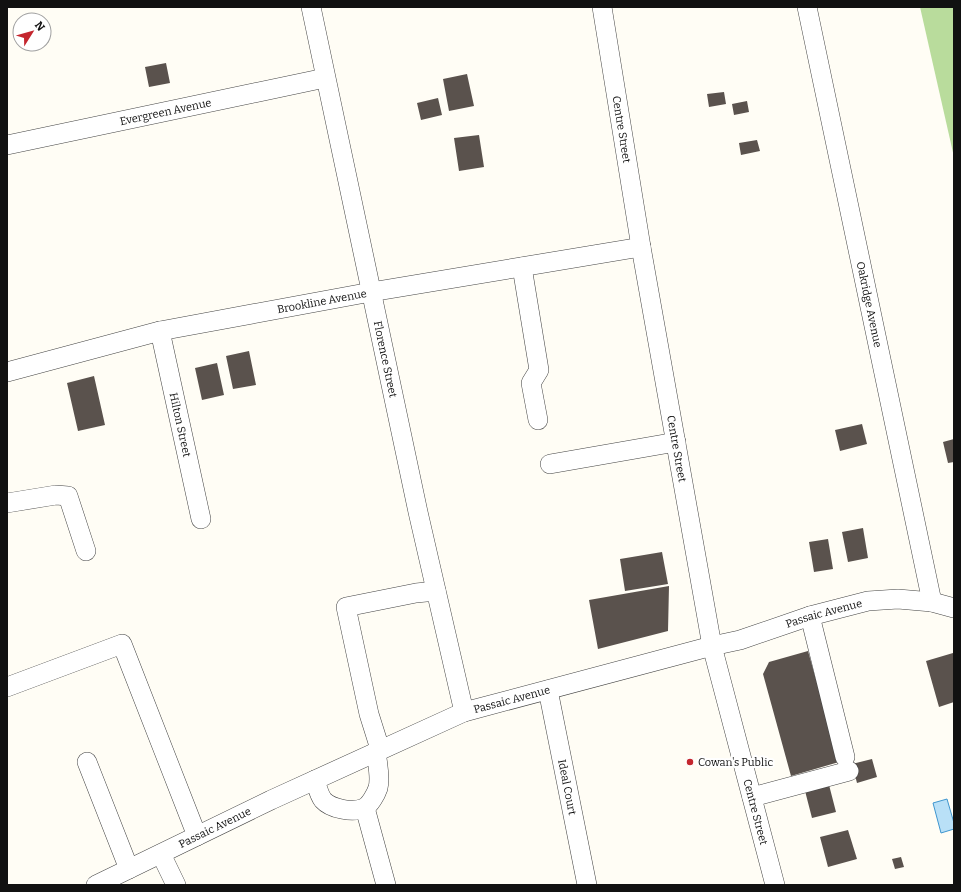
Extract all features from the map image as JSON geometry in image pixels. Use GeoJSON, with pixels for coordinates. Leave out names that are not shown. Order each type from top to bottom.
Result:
{"type":"FeatureCollection","features":[{"type":"Feature","properties":{"kind":"street","name":"Florence Street"},"geometry":{"type":"LineString","coordinates":[[310,7],[436,591],[464,712]]}},
{"type":"Feature","properties":{"kind":"street","name":"Centre Street"},"geometry":{"type":"LineString","coordinates":[[602,7],[641,247],[712,646],[775,885]]}},
{"type":"Feature","properties":{"kind":"street","name":"Oakridge Avenue"},"geometry":{"type":"LineString","coordinates":[[807,7],[932,602]]}},
{"type":"Feature","properties":{"kind":"street","name":"Evergreen Avenue"},"geometry":{"type":"LineString","coordinates":[[7,144],[325,78]]}},
{"type":"Feature","properties":{"kind":"street","name":"Brookline Avenue"},"geometry":{"type":"LineString","coordinates":[[7,372],[160,331],[371,292],[641,247]]}},
{"type":"Feature","properties":{"kind":"street"},"geometry":{"type":"LineString","coordinates":[[522,267],[539,370],[531,383],[538,420]]}},
{"type":"Feature","properties":{"kind":"street","name":"Hilton Street"},"geometry":{"type":"LineString","coordinates":[[160,331],[201,519]]}},
{"type":"Feature","properties":{"kind":"street"},"geometry":{"type":"LineString","coordinates":[[550,464],[676,442]]}},
{"type":"Feature","properties":{"kind":"street"},"geometry":{"type":"LineString","coordinates":[[7,503],[56,495],[68,496],[86,551]]}},
{"type":"Feature","properties":{"kind":"street"},"geometry":{"type":"LineString","coordinates":[[315,780],[323,800],[334,807],[345,810],[364,808],[370,802],[378,789],[378,750],[368,714],[346,607],[416,593],[436,591]]}},
{"type":"Feature","properties":{"kind":"street","name":"Passaic Avenue"},"geometry":{"type":"LineString","coordinates":[[96,885],[378,750],[464,712],[712,646],[740,640],[810,616],[868,601],[898,599],[932,602],[954,608]]}},
{"type":"Feature","properties":{"kind":"street"},"geometry":{"type":"LineString","coordinates":[[752,797],[847,764],[810,616]]}},
{"type":"Feature","properties":{"kind":"street"},"geometry":{"type":"LineString","coordinates":[[7,687],[122,644],[197,836]]}},
{"type":"Feature","properties":{"kind":"street","name":"Ideal Court"},"geometry":{"type":"LineString","coordinates":[[548,690],[587,885]]}},
{"type":"Feature","properties":{"kind":"street"},"geometry":{"type":"LineString","coordinates":[[87,762],[129,869]]}},
{"type":"Feature","properties":{"kind":"street"},"geometry":{"type":"LineString","coordinates":[[364,808],[386,885]]}},
{"type":"Feature","properties":{"kind":"street"},"geometry":{"type":"LineString","coordinates":[[161,854],[176,885]]}},
{"type":"Feature","properties":{"kind":"green space"},"geometry":{"type":"Polygon","coordinates":[[[920,7],[954,7],[954,157],[920,7]]]}},
{"type":"Feature","properties":{"kind":"water"},"geometry":{"type":"Polygon","coordinates":[[[947,799],[954,823],[954,829],[941,833],[933,803],[947,799]]]}},
{"type":"Feature","properties":{"kind":"building"},"geometry":{"type":"Polygon","coordinates":[[[166,63],[170,83],[149,87],[145,67],[166,63]]]}},
{"type":"Feature","properties":{"kind":"building"},"geometry":{"type":"Polygon","coordinates":[[[467,74],[474,106],[449,111],[443,79],[467,74]]]}},
{"type":"Feature","properties":{"kind":"building"},"geometry":{"type":"Polygon","coordinates":[[[724,92],[726,104],[709,107],[707,94],[724,92]]]}},
{"type":"Feature","properties":{"kind":"building"},"geometry":{"type":"Polygon","coordinates":[[[438,98],[442,115],[421,120],[417,103],[438,98]]]}},
{"type":"Feature","properties":{"kind":"building"},"geometry":{"type":"Polygon","coordinates":[[[747,101],[749,112],[734,115],[732,104],[747,101]]]}},
{"type":"Feature","properties":{"kind":"building"},"geometry":{"type":"Polygon","coordinates":[[[479,135],[484,167],[459,171],[454,138],[479,135]]]}},
{"type":"Feature","properties":{"kind":"building"},"geometry":{"type":"Polygon","coordinates":[[[757,140],[760,151],[741,155],[739,143],[757,140]]]}},
{"type":"Feature","properties":{"kind":"building"},"geometry":{"type":"Polygon","coordinates":[[[249,351],[256,385],[233,389],[226,356],[249,351]]]}},
{"type":"Feature","properties":{"kind":"building"},"geometry":{"type":"Polygon","coordinates":[[[217,363],[224,395],[202,400],[195,368],[217,363]]]}},
{"type":"Feature","properties":{"kind":"building"},"geometry":{"type":"Polygon","coordinates":[[[94,376],[105,425],[78,431],[67,383],[94,376]]]}},
{"type":"Feature","properties":{"kind":"building"},"geometry":{"type":"Polygon","coordinates":[[[862,424],[867,444],[840,451],[835,430],[862,424]]]}},
{"type":"Feature","properties":{"kind":"building"},"geometry":{"type":"Polygon","coordinates":[[[954,439],[954,462],[948,463],[943,442],[954,439]]]}},
{"type":"Feature","properties":{"kind":"building"},"geometry":{"type":"Polygon","coordinates":[[[863,528],[868,558],[848,562],[842,532],[863,528]]]}},
{"type":"Feature","properties":{"kind":"building"},"geometry":{"type":"Polygon","coordinates":[[[828,539],[833,569],[814,572],[809,542],[828,539]]]}},
{"type":"Feature","properties":{"kind":"building"},"geometry":{"type":"Polygon","coordinates":[[[662,552],[668,584],[625,591],[620,559],[662,552]]]}},
{"type":"Feature","properties":{"kind":"building"},"geometry":{"type":"Polygon","coordinates":[[[669,586],[668,631],[598,649],[589,600],[669,586]]]}},
{"type":"Feature","properties":{"kind":"building"},"geometry":{"type":"Polygon","coordinates":[[[808,651],[839,762],[791,776],[763,674],[769,662],[808,651]]]}},
{"type":"Feature","properties":{"kind":"building"},"geometry":{"type":"Polygon","coordinates":[[[953,653],[954,702],[939,707],[926,661],[953,653]]]}},
{"type":"Feature","properties":{"kind":"building"},"geometry":{"type":"Polygon","coordinates":[[[872,759],[877,777],[857,783],[852,764],[872,759]]]}},
{"type":"Feature","properties":{"kind":"building"},"geometry":{"type":"Polygon","coordinates":[[[828,781],[836,812],[812,818],[804,787],[828,781]]]}},
{"type":"Feature","properties":{"kind":"building"},"geometry":{"type":"Polygon","coordinates":[[[848,830],[857,859],[828,867],[820,837],[848,830]]]}},
{"type":"Feature","properties":{"kind":"building"},"geometry":{"type":"Polygon","coordinates":[[[901,857],[904,867],[895,869],[892,859],[901,857]]]}},
{"type":"Feature","properties":{"kind":"place","name":"Cowan's Public"},"geometry":{"type":"Point","coordinates":[690,762]}}]}
